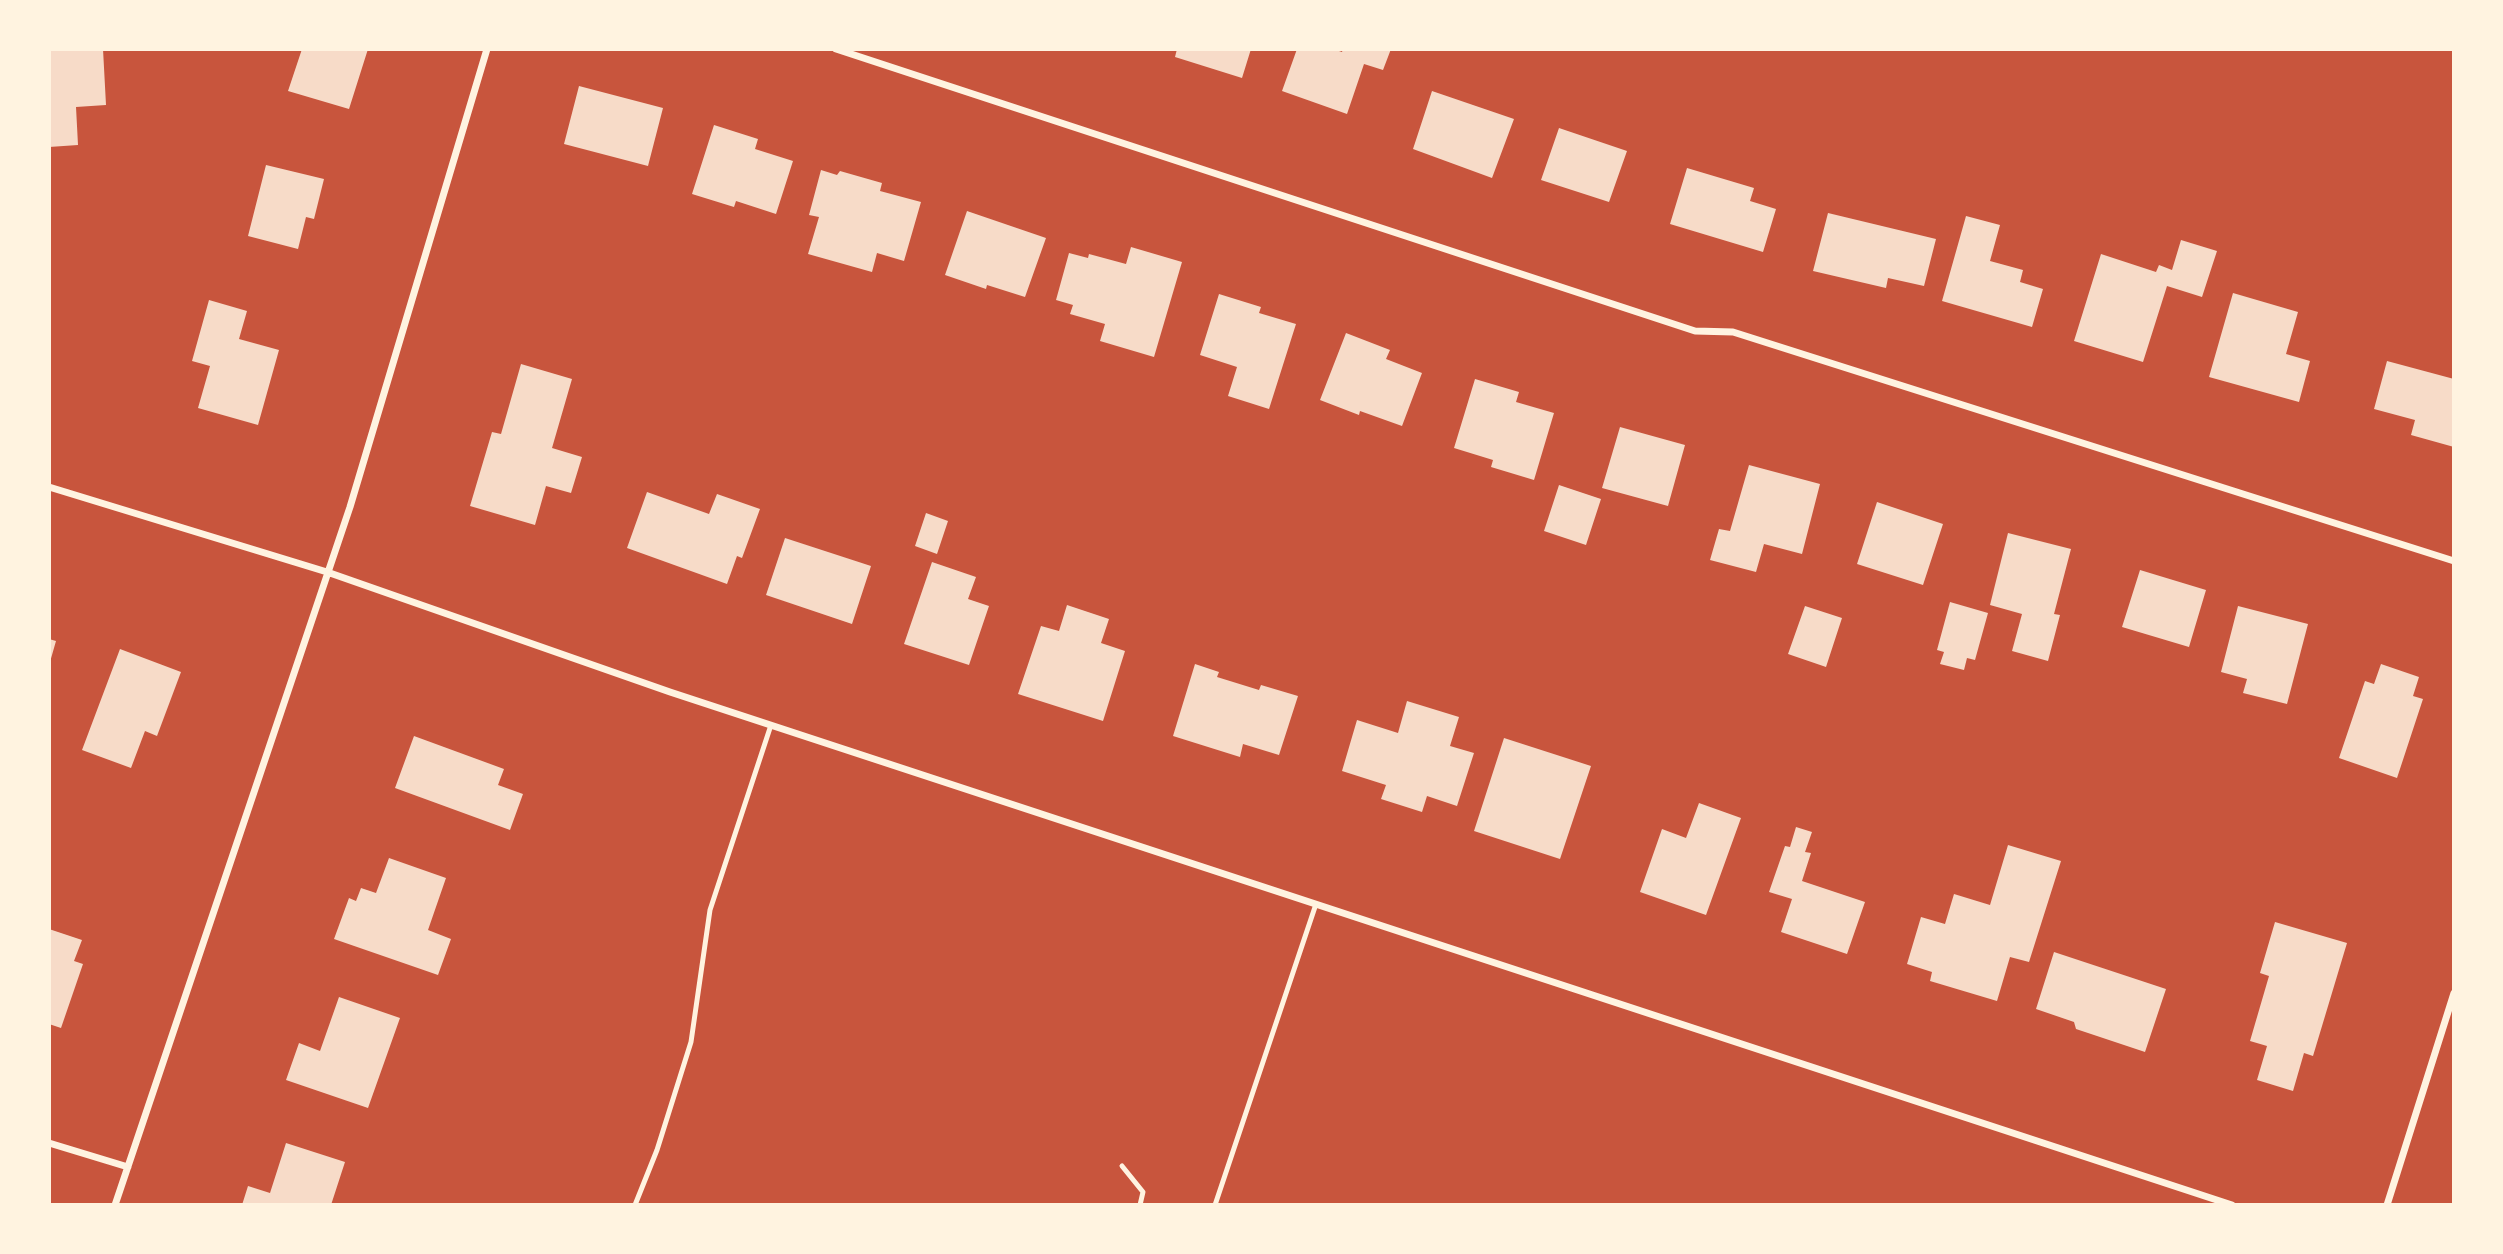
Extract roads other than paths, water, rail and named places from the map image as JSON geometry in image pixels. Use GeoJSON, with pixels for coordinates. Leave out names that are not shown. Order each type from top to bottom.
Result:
{"type":"FeatureCollection","features":[{"type":"Feature","properties":{"kind":"street"},"geometry":{"type":"LineString","coordinates":[[115,1205],[354,494],[487,49]]}},
{"type":"Feature","properties":{"kind":"street"},"geometry":{"type":"LineString","coordinates":[[836,49],[1695,331],[1733,332],[2454,561]]}},
{"type":"Feature","properties":{"kind":"street"},"geometry":{"type":"LineString","coordinates":[[49,487],[327,572],[771,725],[2232,1205]]}},
{"type":"Feature","properties":{"kind":"street"},"geometry":{"type":"LineString","coordinates":[[2388,1205],[2454,993]]}},
{"type":"Feature","properties":{"kind":"street"},"geometry":{"type":"LineString","coordinates":[[49,1143],[128,1167]]}},
{"type":"Feature","properties":{"kind":"lane"},"geometry":{"type":"LineString","coordinates":[[635,1205],[657,1150],[691,1042],[710,910],[771,725]]}},
{"type":"Feature","properties":{"kind":"lane"},"geometry":{"type":"LineString","coordinates":[[1214,1205],[1316,904]]}},
{"type":"Feature","properties":{"kind":"lane"},"geometry":{"type":"LineString","coordinates":[[1122,1166],[1143,1192],[1140,1205]]}}]}
